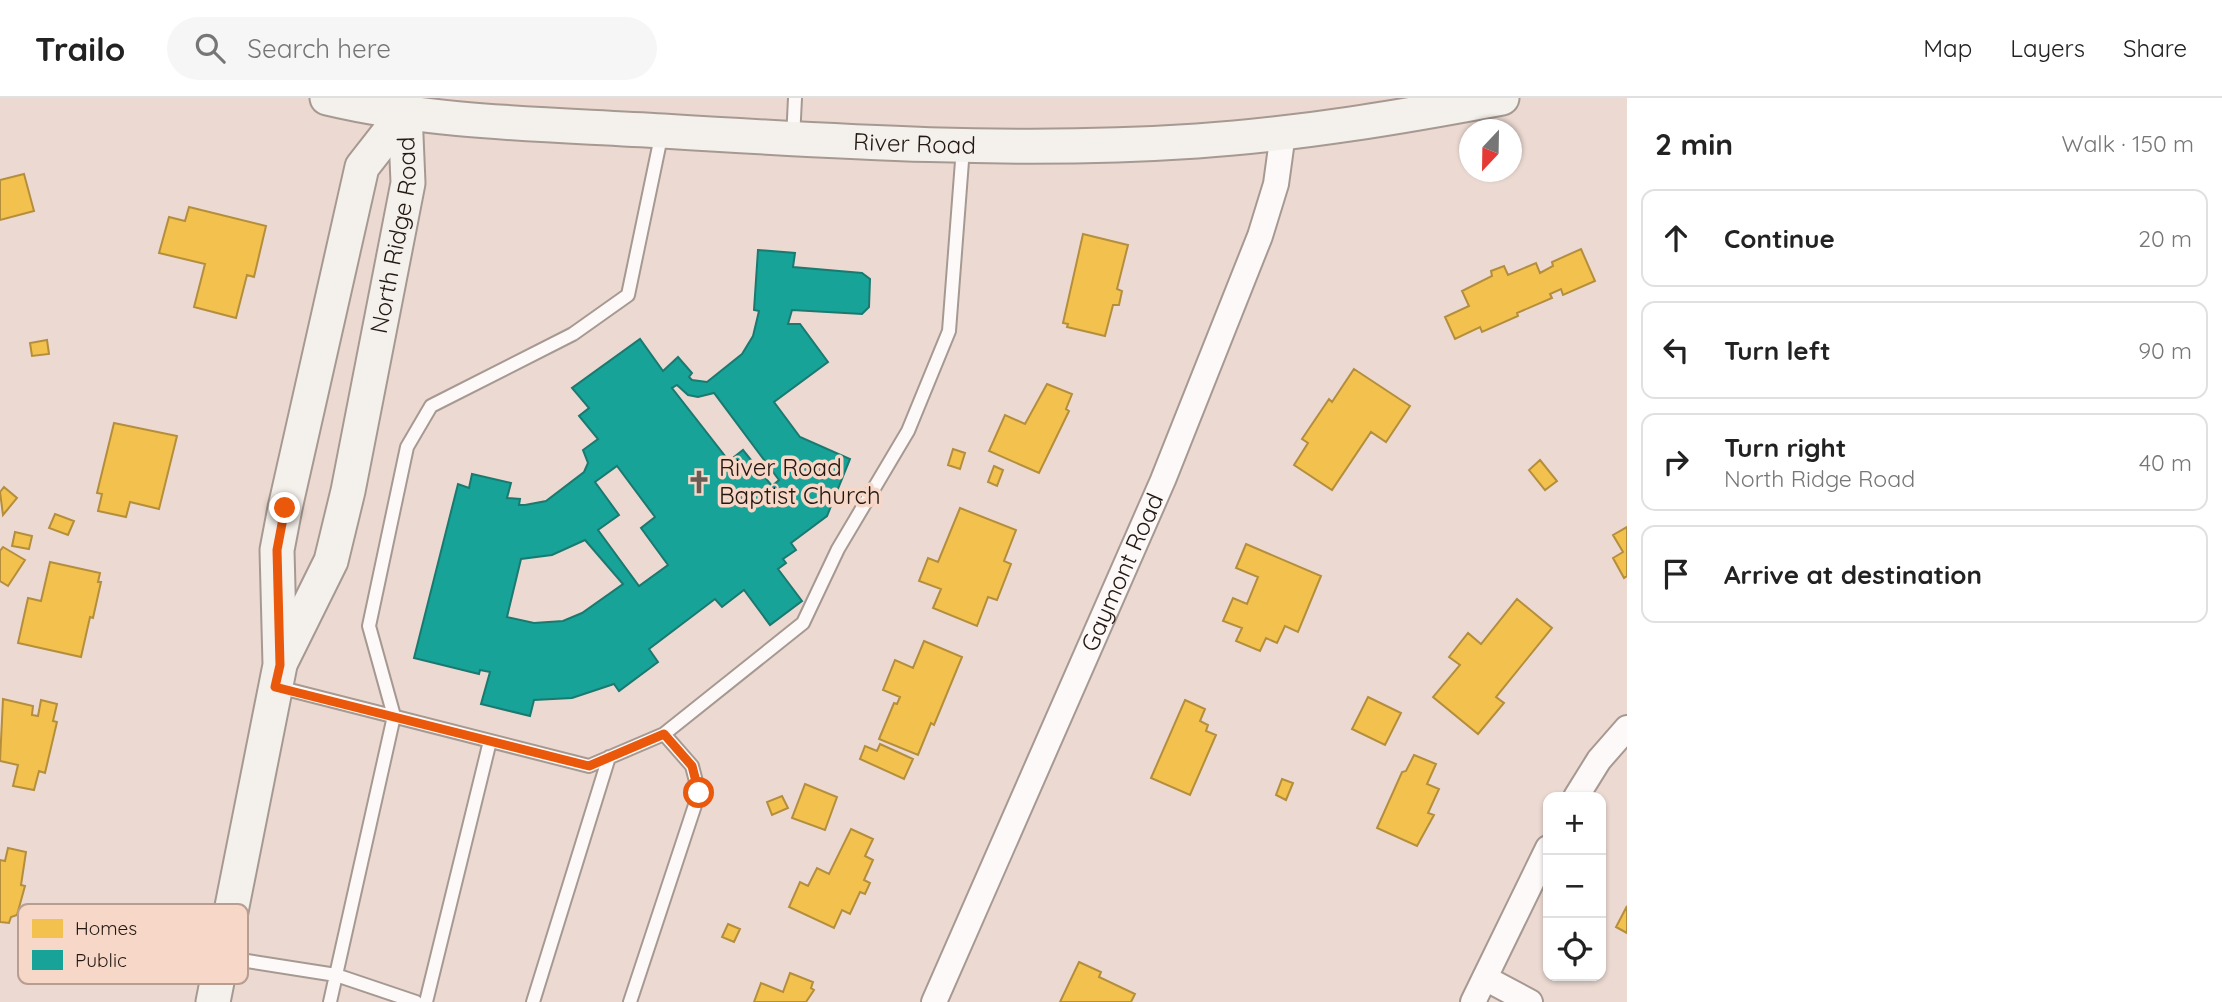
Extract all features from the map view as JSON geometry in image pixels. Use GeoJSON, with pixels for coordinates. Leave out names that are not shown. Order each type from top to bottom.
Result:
{"type":"FeatureCollection","features":[{"type":"Feature","properties":{"kind":"main road","name":"River Road"},"geometry":{"type":"LineString","coordinates":[[327,98],[662,131],[793,139],[963,144],[1181,142],[1384,120],[1502,98]]}},
{"type":"Feature","properties":{"kind":"main road","name":"North Ridge Road"},"geometry":{"type":"LineString","coordinates":[[278,676],[331,561],[348,491],[408,183],[407,105]]}},
{"type":"Feature","properties":{"kind":"main road","name":"North Ridge Road"},"geometry":{"type":"LineString","coordinates":[[233,904],[278,676],[277,550],[285,508],[362,167],[407,105]]}},
{"type":"Feature","properties":{"kind":"main road","name":"North Ridge Road"},"geometry":{"type":"LineString","coordinates":[[213,1002],[217,984]]}},
{"type":"Feature","properties":{"kind":"street","name":"Gaymont Road"},"geometry":{"type":"LineString","coordinates":[[934,1002],[1163,480],[1260,236],[1276,184],[1283,133]]}},
{"type":"Feature","properties":{"kind":"street"},"geometry":{"type":"LineString","coordinates":[[1579,792],[1599,760],[1627,728]]}},
{"type":"Feature","properties":{"kind":"street"},"geometry":{"type":"LineString","coordinates":[[1473,1002],[1545,855]]}},
{"type":"Feature","properties":{"kind":"street"},"geometry":{"type":"LineString","coordinates":[[1486,978],[1530,1002]]}},
{"type":"Feature","properties":{"kind":"lane"},"geometry":{"type":"LineString","coordinates":[[793,139],[795,98]]}},
{"type":"Feature","properties":{"kind":"lane"},"geometry":{"type":"LineString","coordinates":[[330,1002],[394,716],[369,626],[407,447],[431,406],[573,334],[628,295],[662,131]]}},
{"type":"Feature","properties":{"kind":"lane"},"geometry":{"type":"LineString","coordinates":[[278,676],[394,716],[589,766],[664,734],[803,623],[838,549],[908,431],[949,331],[963,144]]}},
{"type":"Feature","properties":{"kind":"lane"},"geometry":{"type":"LineString","coordinates":[[630,1002],[699,793],[692,766],[664,734]]}},
{"type":"Feature","properties":{"kind":"lane"},"geometry":{"type":"LineString","coordinates":[[426,1002],[490,741]]}},
{"type":"Feature","properties":{"kind":"lane"},"geometry":{"type":"LineString","coordinates":[[533,1002],[609,757]]}},
{"type":"Feature","properties":{"kind":"lane"},"geometry":{"type":"LineString","coordinates":[[248,961],[336,975],[416,1002]]}},
{"type":"Feature","properties":{"kind":"building: Homes"},"geometry":{"type":"Polygon","coordinates":[[[24,174],[34,211],[0,220],[0,180],[24,174]]]}},
{"type":"Feature","properties":{"kind":"building: Homes"},"geometry":{"type":"Polygon","coordinates":[[[189,207],[266,226],[254,277],[247,275],[236,318],[194,307],[205,264],[159,253],[169,217],[185,221],[189,207]]]}},
{"type":"Feature","properties":{"kind":"building: Homes"},"geometry":{"type":"Polygon","coordinates":[[[1083,234],[1128,245],[1117,289],[1122,291],[1119,305],[1113,305],[1105,336],[1067,327],[1068,324],[1063,323],[1083,234]]]}},
{"type":"Feature","properties":{"kind":"building: Homes"},"geometry":{"type":"Polygon","coordinates":[[[1581,249],[1595,281],[1563,295],[1561,289],[1550,294],[1552,298],[1517,313],[1518,316],[1482,332],[1480,327],[1455,339],[1445,317],[1469,306],[1462,291],[1492,276],[1491,271],[1504,266],[1508,275],[1536,263],[1540,273],[1553,266],[1552,262],[1581,249]]]}},
{"type":"Feature","properties":{"kind":"building: Homes"},"geometry":{"type":"Polygon","coordinates":[[[47,340],[49,354],[32,356],[30,343],[47,340]]]}},
{"type":"Feature","properties":{"kind":"building: Homes"},"geometry":{"type":"Polygon","coordinates":[[[1354,369],[1410,406],[1386,442],[1371,432],[1332,490],[1294,465],[1308,443],[1302,439],[1329,399],[1332,402],[1354,369]]]}},
{"type":"Feature","properties":{"kind":"building: Homes"},"geometry":{"type":"Polygon","coordinates":[[[1047,384],[1072,394],[1066,409],[1069,411],[1039,473],[989,451],[1005,415],[1025,424],[1047,384]]]}},
{"type":"Feature","properties":{"kind":"building: Homes"},"geometry":{"type":"Polygon","coordinates":[[[114,423],[177,436],[159,509],[130,502],[126,517],[98,511],[102,494],[97,493],[114,423]]]}},
{"type":"Feature","properties":{"kind":"building: Homes"},"geometry":{"type":"Polygon","coordinates":[[[953,449],[965,453],[960,469],[948,465],[953,449]]]}},
{"type":"Feature","properties":{"kind":"building: Homes"},"geometry":{"type":"Polygon","coordinates":[[[1540,460],[1557,481],[1545,490],[1529,470],[1540,460]]]}},
{"type":"Feature","properties":{"kind":"building: Homes"},"geometry":{"type":"Polygon","coordinates":[[[994,466],[1003,470],[997,486],[988,482],[994,466]]]}},
{"type":"Feature","properties":{"kind":"building: Homes"},"geometry":{"type":"Polygon","coordinates":[[[4,487],[17,498],[3,515],[0,492],[4,487]]]}},
{"type":"Feature","properties":{"kind":"building: Homes"},"geometry":{"type":"Polygon","coordinates":[[[960,508],[1016,530],[1004,561],[1011,564],[997,600],[988,597],[977,626],[933,608],[941,589],[919,581],[928,558],[938,562],[960,508]]]}},
{"type":"Feature","properties":{"kind":"building: Homes"},"geometry":{"type":"Polygon","coordinates":[[[55,514],[74,521],[68,535],[49,528],[55,514]]]}},
{"type":"Feature","properties":{"kind":"building: Homes"},"geometry":{"type":"Polygon","coordinates":[[[1627,527],[1627,576],[1624,578],[1613,558],[1623,552],[1613,535],[1627,527]]]}},
{"type":"Feature","properties":{"kind":"building: Homes"},"geometry":{"type":"Polygon","coordinates":[[[15,532],[32,536],[29,549],[12,546],[15,532]]]}},
{"type":"Feature","properties":{"kind":"building: Homes"},"geometry":{"type":"Polygon","coordinates":[[[1246,544],[1321,576],[1298,632],[1285,626],[1277,643],[1266,638],[1260,651],[1236,641],[1242,628],[1223,621],[1233,598],[1247,604],[1258,577],[1236,568],[1246,544]]]}},
{"type":"Feature","properties":{"kind":"building: Homes"},"geometry":{"type":"Polygon","coordinates":[[[3,547],[25,560],[8,586],[0,581],[0,551],[3,547]]]}},
{"type":"Feature","properties":{"kind":"building: Homes"},"geometry":{"type":"Polygon","coordinates":[[[50,562],[100,573],[98,582],[101,582],[93,618],[90,617],[81,657],[18,643],[28,598],[41,601],[50,562]]]}},
{"type":"Feature","properties":{"kind":"building: Homes"},"geometry":{"type":"Polygon","coordinates":[[[1517,599],[1552,628],[1496,697],[1504,703],[1478,734],[1433,697],[1460,665],[1449,657],[1468,633],[1481,644],[1517,599]]]}},
{"type":"Feature","properties":{"kind":"building: Homes"},"geometry":{"type":"Polygon","coordinates":[[[924,641],[962,657],[934,725],[931,723],[918,755],[879,739],[894,703],[897,704],[900,697],[883,690],[895,660],[913,668],[924,641]]]}},
{"type":"Feature","properties":{"kind":"building: Homes"},"geometry":{"type":"Polygon","coordinates":[[[1368,697],[1401,713],[1385,745],[1352,729],[1368,697]]]}},
{"type":"Feature","properties":{"kind":"building: Homes"},"geometry":{"type":"Polygon","coordinates":[[[3,699],[33,706],[32,715],[38,716],[41,700],[57,704],[53,721],[57,722],[45,773],[39,771],[34,790],[13,786],[18,765],[0,761],[3,699]]]}},
{"type":"Feature","properties":{"kind":"building: Homes"},"geometry":{"type":"Polygon","coordinates":[[[1185,700],[1205,709],[1200,721],[1208,725],[1206,731],[1216,735],[1190,795],[1151,778],[1185,700]]]}},
{"type":"Feature","properties":{"kind":"building: Homes"},"geometry":{"type":"Polygon","coordinates":[[[880,744],[913,759],[904,779],[860,759],[865,746],[877,751],[880,744]]]}},
{"type":"Feature","properties":{"kind":"building: Homes"},"geometry":{"type":"Polygon","coordinates":[[[1414,755],[1436,764],[1427,784],[1439,789],[1428,813],[1434,815],[1417,846],[1377,828],[1402,772],[1406,771],[1414,755]]]}},
{"type":"Feature","properties":{"kind":"building: Homes"},"geometry":{"type":"Polygon","coordinates":[[[1282,779],[1293,783],[1286,800],[1276,795],[1282,779]]]}},
{"type":"Feature","properties":{"kind":"building: Homes"},"geometry":{"type":"Polygon","coordinates":[[[805,784],[837,797],[825,830],[792,818],[805,784]]]}},
{"type":"Feature","properties":{"kind":"building: Homes"},"geometry":{"type":"Polygon","coordinates":[[[782,796],[788,808],[772,815],[767,802],[782,796]]]}},
{"type":"Feature","properties":{"kind":"building: Homes"},"geometry":{"type":"Polygon","coordinates":[[[851,829],[873,839],[865,856],[873,860],[864,880],[870,883],[865,894],[860,892],[850,914],[842,910],[834,928],[789,907],[800,882],[808,886],[817,868],[829,874],[851,829]]]}},
{"type":"Feature","properties":{"kind":"building: Homes"},"geometry":{"type":"Polygon","coordinates":[[[8,848],[26,852],[21,885],[25,886],[17,915],[11,917],[9,923],[0,922],[0,860],[5,861],[8,848]]]}},
{"type":"Feature","properties":{"kind":"building: Homes"},"geometry":{"type":"Polygon","coordinates":[[[1627,906],[1627,933],[1616,927],[1627,906]]]}},
{"type":"Feature","properties":{"kind":"building: Homes"},"geometry":{"type":"Polygon","coordinates":[[[728,924],[740,929],[734,942],[722,937],[728,924]]]}},
{"type":"Feature","properties":{"kind":"building: Homes"},"geometry":{"type":"Polygon","coordinates":[[[1079,962],[1101,972],[1099,977],[1135,994],[1131,1002],[1060,1002],[1079,962]]]}},
{"type":"Feature","properties":{"kind":"building: Homes"},"geometry":{"type":"Polygon","coordinates":[[[790,973],[813,982],[811,988],[814,990],[806,1002],[754,1002],[761,983],[783,992],[790,973]]]}},
{"type":"Feature","properties":{"kind":"building: Public","name":"River Road Baptist Church"},"geometry":{"type":"Polygon","coordinates":[[[758,250],[795,253],[793,267],[862,273],[870,279],[869,307],[862,314],[792,310],[788,324],[800,324],[828,362],[774,402],[800,437],[850,459],[827,516],[791,543],[796,550],[783,559],[786,563],[778,569],[802,601],[770,625],[744,590],[722,607],[715,599],[649,649],[658,662],[619,691],[614,684],[572,698],[534,700],[530,716],[481,704],[490,672],[480,670],[479,674],[414,658],[458,484],[469,488],[472,474],[511,483],[507,498],[520,499],[519,505],[546,501],[584,472],[588,463],[583,450],[598,439],[579,416],[589,408],[572,388],[640,339],[663,371],[678,357],[692,373],[689,377],[692,380],[707,382],[742,354],[753,336],[759,311],[754,310],[758,250]],[[677,385],[672,388],[729,461],[743,450],[772,486],[779,480],[714,393],[698,397],[688,395],[677,385]],[[617,466],[595,482],[619,515],[598,530],[639,586],[668,565],[641,528],[655,517],[617,466]],[[585,540],[552,555],[521,559],[507,617],[534,623],[563,621],[582,613],[623,584],[585,540]]]}},
{"type":"Feature","properties":{"kind":"place","name":"River Road Baptist Church"},"geometry":{"type":"Point","coordinates":[699,482]}},
{"type":"Feature","properties":{"kind":"route"},"geometry":{"type":"LineString","coordinates":[[285,508],[277,550],[280,665],[275,687],[589,766],[664,734],[692,766],[699,793]]}}]}
